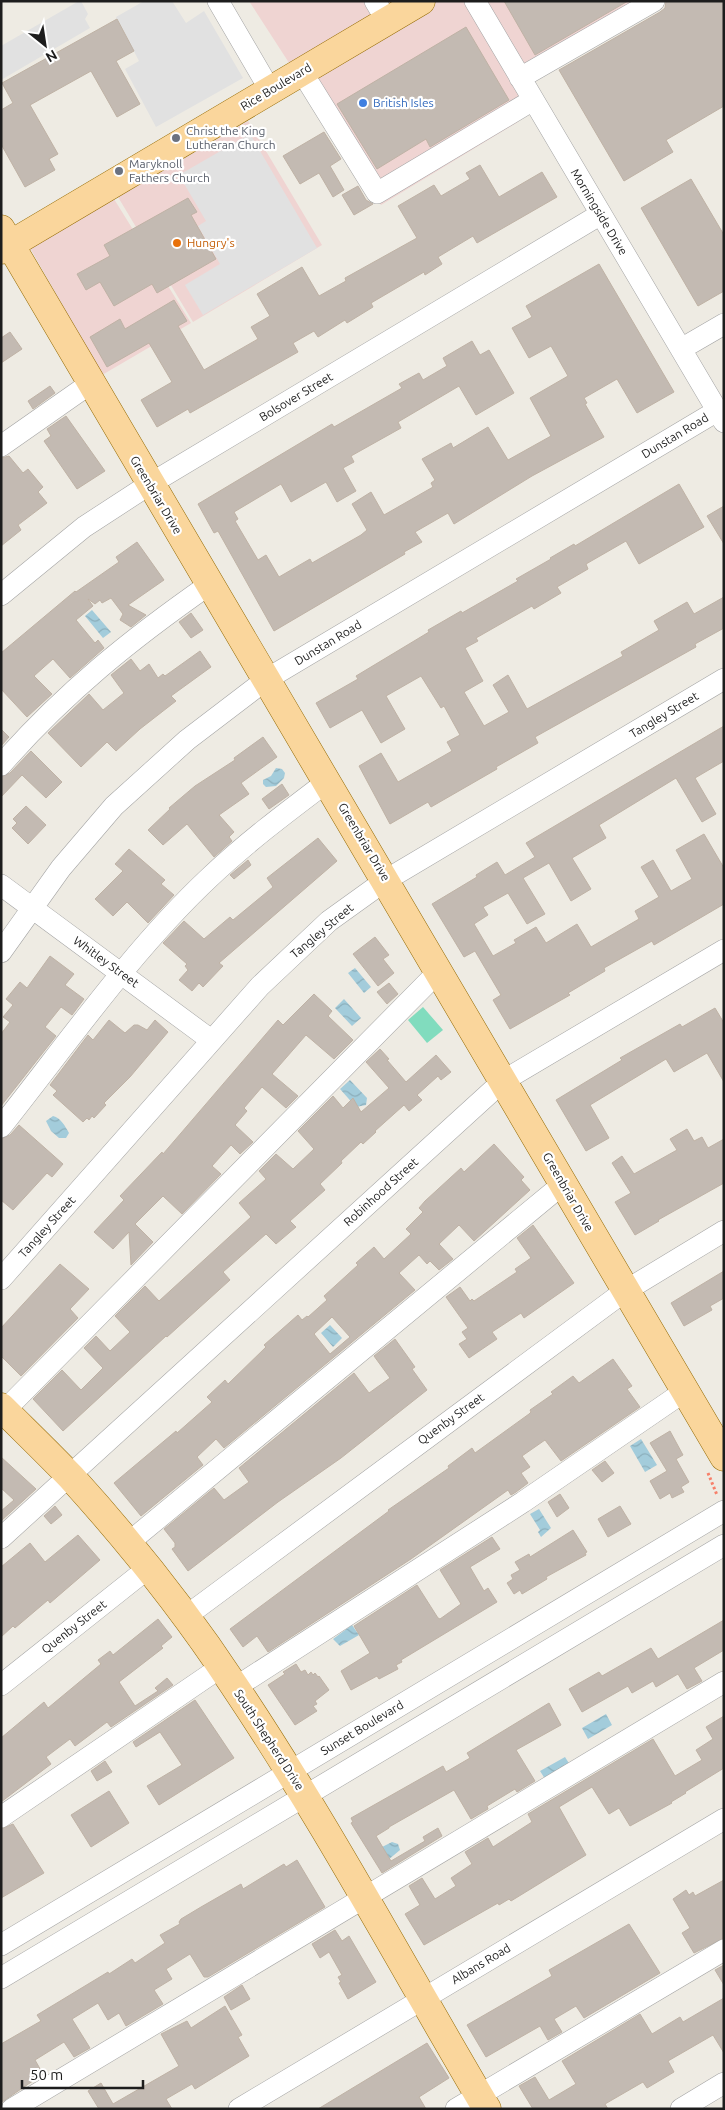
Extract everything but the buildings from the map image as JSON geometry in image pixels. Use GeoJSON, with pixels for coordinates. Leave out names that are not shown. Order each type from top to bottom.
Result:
{"type":"FeatureCollection","features":[{"type":"Feature","properties":{"kind":"main road","name":"Rice Boulevard"},"geometry":{"type":"LineString","coordinates":[[4,241],[302,72],[381,11],[421,1]]}},
{"type":"Feature","properties":{"kind":"main road","name":"Greenbriar Drive"},"geometry":{"type":"LineString","coordinates":[[4,241],[91,383],[328,781],[625,1291],[724,1457]]}},
{"type":"Feature","properties":{"kind":"main road","name":"South Shepherd Drive"},"geometry":{"type":"LineString","coordinates":[[3,1408],[70,1476],[128,1544],[185,1616],[228,1677],[290,1771],[483,2102]]}},
{"type":"Feature","properties":{"kind":"street"},"geometry":{"type":"LineString","coordinates":[[218,1],[270,90]]}},
{"type":"Feature","properties":{"kind":"street","name":"Morningside Drive"},"geometry":{"type":"LineString","coordinates":[[474,1],[720,416]]}},
{"type":"Feature","properties":{"kind":"street"},"geometry":{"type":"LineString","coordinates":[[520,78],[654,1]]}},
{"type":"Feature","properties":{"kind":"street"},"geometry":{"type":"LineString","coordinates":[[302,72],[377,193],[533,100]]}},
{"type":"Feature","properties":{"kind":"street","name":"Bolsover Street"},"geometry":{"type":"LineString","coordinates":[[1,595],[84,527],[150,484],[601,214]]}},
{"type":"Feature","properties":{"kind":"street"},"geometry":{"type":"LineString","coordinates":[[680,349],[724,324]]}},
{"type":"Feature","properties":{"kind":"street"},"geometry":{"type":"LineString","coordinates":[[1,446],[91,383]]}},
{"type":"Feature","properties":{"kind":"street","name":"Dunstan Road"},"geometry":{"type":"LineString","coordinates":[[1,952],[61,868],[114,806],[187,740],[267,679],[720,416]]}},
{"type":"Feature","properties":{"kind":"street"},"geometry":{"type":"LineString","coordinates":[[1,765],[30,732],[72,691],[161,618],[210,584]]}},
{"type":"Feature","properties":{"kind":"street","name":"Tangley Street"},"geometry":{"type":"LineString","coordinates":[[1,1279],[260,986],[330,921],[386,880],[724,679]]}},
{"type":"Feature","properties":{"kind":"street"},"geometry":{"type":"LineString","coordinates":[[1,1127],[159,929],[210,877],[276,820],[328,781]]}},
{"type":"Feature","properties":{"kind":"street","name":"Whitley Street"},"geometry":{"type":"LineString","coordinates":[[1,885],[211,1040]]}},
{"type":"Feature","properties":{"kind":"street","name":"Robinhood Street"},"geometry":{"type":"LineString","coordinates":[[1,1538],[503,1082],[724,950]]}},
{"type":"Feature","properties":{"kind":"street"},"geometry":{"type":"LineString","coordinates":[[3,1408],[439,971]]}},
{"type":"Feature","properties":{"kind":"street"},"geometry":{"type":"LineString","coordinates":[[128,1544],[563,1184]]}},
{"type":"Feature","properties":{"kind":"street","name":"Quenby Street"},"geometry":{"type":"LineString","coordinates":[[185,1616],[625,1291],[724,1231]]}},
{"type":"Feature","properties":{"kind":"street"},"geometry":{"type":"LineString","coordinates":[[1,1817],[228,1677],[523,1502],[685,1391]]}},
{"type":"Feature","properties":{"kind":"street","name":"Sunset Boulevard"},"geometry":{"type":"LineString","coordinates":[[1,1945],[724,1510]]}},
{"type":"Feature","properties":{"kind":"street"},"geometry":{"type":"LineString","coordinates":[[1,1978],[724,1545]]}},
{"type":"Feature","properties":{"kind":"street","name":"Quenby Street"},"geometry":{"type":"LineString","coordinates":[[1,1685],[148,1569]]}},
{"type":"Feature","properties":{"kind":"street"},"geometry":{"type":"LineString","coordinates":[[12,2109],[724,1682]]}},
{"type":"Feature","properties":{"kind":"street","name":"Albans Road"},"geometry":{"type":"LineString","coordinates":[[239,2109],[724,1819]]}},
{"type":"Feature","properties":{"kind":"street"},"geometry":{"type":"LineString","coordinates":[[456,2109],[483,2102],[724,1950]]}},
{"type":"Feature","properties":{"kind":"street"},"geometry":{"type":"LineString","coordinates":[[681,2109],[724,2082]]}},
{"type":"Feature","properties":{"kind":"shaded area"},"geometry":{"type":"Polygon","coordinates":[[[81,1],[88,14],[85,19],[90,28],[1,80],[1,46],[81,1]]]}},
{"type":"Feature","properties":{"kind":"shaded area"},"geometry":{"type":"Polygon","coordinates":[[[144,1],[172,1],[186,23],[204,11],[243,78],[156,127],[125,69],[139,61],[116,17],[144,1]]]}},
{"type":"Feature","properties":{"kind":"shaded area"},"geometry":{"type":"Polygon","coordinates":[[[249,1],[637,1],[532,63],[518,122],[381,205],[249,1]]]}},
{"type":"Feature","properties":{"kind":"shaded area"},"geometry":{"type":"Polygon","coordinates":[[[248,121],[322,245],[193,322],[118,197],[248,121]]]}},
{"type":"Feature","properties":{"kind":"shaded area"},"geometry":{"type":"Polygon","coordinates":[[[250,134],[317,248],[203,315],[185,285],[220,264],[198,226],[206,221],[179,175],[250,134]]]}},
{"type":"Feature","properties":{"kind":"shaded area"},"geometry":{"type":"Polygon","coordinates":[[[114,199],[191,323],[102,375],[30,248],[114,199]]]}},
{"type":"Feature","properties":{"kind":"green space"},"geometry":{"type":"Polygon","coordinates":[[[423,1007],[443,1030],[427,1043],[408,1020],[423,1007]]]}},
{"type":"Feature","properties":{"kind":"water"},"geometry":{"type":"Polygon","coordinates":[[[92,610],[111,632],[103,638],[85,616],[92,610]]]}},
{"type":"Feature","properties":{"kind":"water"},"geometry":{"type":"Polygon","coordinates":[[[276,768],[282,769],[285,773],[284,778],[276,786],[266,787],[263,784],[263,780],[271,776],[276,768]]]}},
{"type":"Feature","properties":{"kind":"water"},"geometry":{"type":"Polygon","coordinates":[[[355,968],[371,987],[364,993],[348,973],[355,968]]]}},
{"type":"Feature","properties":{"kind":"water"},"geometry":{"type":"Polygon","coordinates":[[[344,999],[361,1018],[352,1026],[335,1008],[344,999]]]}},
{"type":"Feature","properties":{"kind":"water"},"geometry":{"type":"Polygon","coordinates":[[[350,1080],[367,1098],[366,1105],[356,1107],[340,1089],[350,1080]]]}},
{"type":"Feature","properties":{"kind":"water"},"geometry":{"type":"Polygon","coordinates":[[[53,1116],[61,1120],[69,1133],[66,1138],[59,1138],[51,1131],[46,1121],[53,1116]]]}},
{"type":"Feature","properties":{"kind":"water"},"geometry":{"type":"Polygon","coordinates":[[[330,1325],[342,1338],[333,1347],[321,1333],[330,1325]]]}},
{"type":"Feature","properties":{"kind":"water"},"geometry":{"type":"Polygon","coordinates":[[[641,1439],[657,1465],[645,1472],[630,1446],[641,1439]]]}},
{"type":"Feature","properties":{"kind":"water"},"geometry":{"type":"Polygon","coordinates":[[[539,1509],[551,1528],[541,1537],[538,1532],[540,1530],[530,1514],[539,1509]]]}},
{"type":"Feature","properties":{"kind":"water"},"geometry":{"type":"Polygon","coordinates":[[[352,1625],[359,1635],[340,1646],[333,1639],[352,1625]]]}},
{"type":"Feature","properties":{"kind":"water"},"geometry":{"type":"Polygon","coordinates":[[[606,1714],[612,1725],[588,1739],[582,1728],[606,1714]]]}},
{"type":"Feature","properties":{"kind":"water"},"geometry":{"type":"Polygon","coordinates":[[[565,1757],[572,1768],[547,1782],[540,1771],[565,1757]]]}},
{"type":"Feature","properties":{"kind":"water"},"geometry":{"type":"Polygon","coordinates":[[[392,1842],[398,1844],[400,1850],[388,1860],[380,1848],[392,1842]]]}},
{"type":"Feature","properties":{"kind":"place","name":"British Isles"},"geometry":{"type":"Point","coordinates":[363,103]}},
{"type":"Feature","properties":{"kind":"place","name":"Christ the King Lutheran Church"},"geometry":{"type":"Point","coordinates":[176,138]}},
{"type":"Feature","properties":{"kind":"place","name":"Maryknoll Fathers Church"},"geometry":{"type":"Point","coordinates":[119,171]}},
{"type":"Feature","properties":{"kind":"place","name":"Hungry's"},"geometry":{"type":"Point","coordinates":[177,243]}}]}
